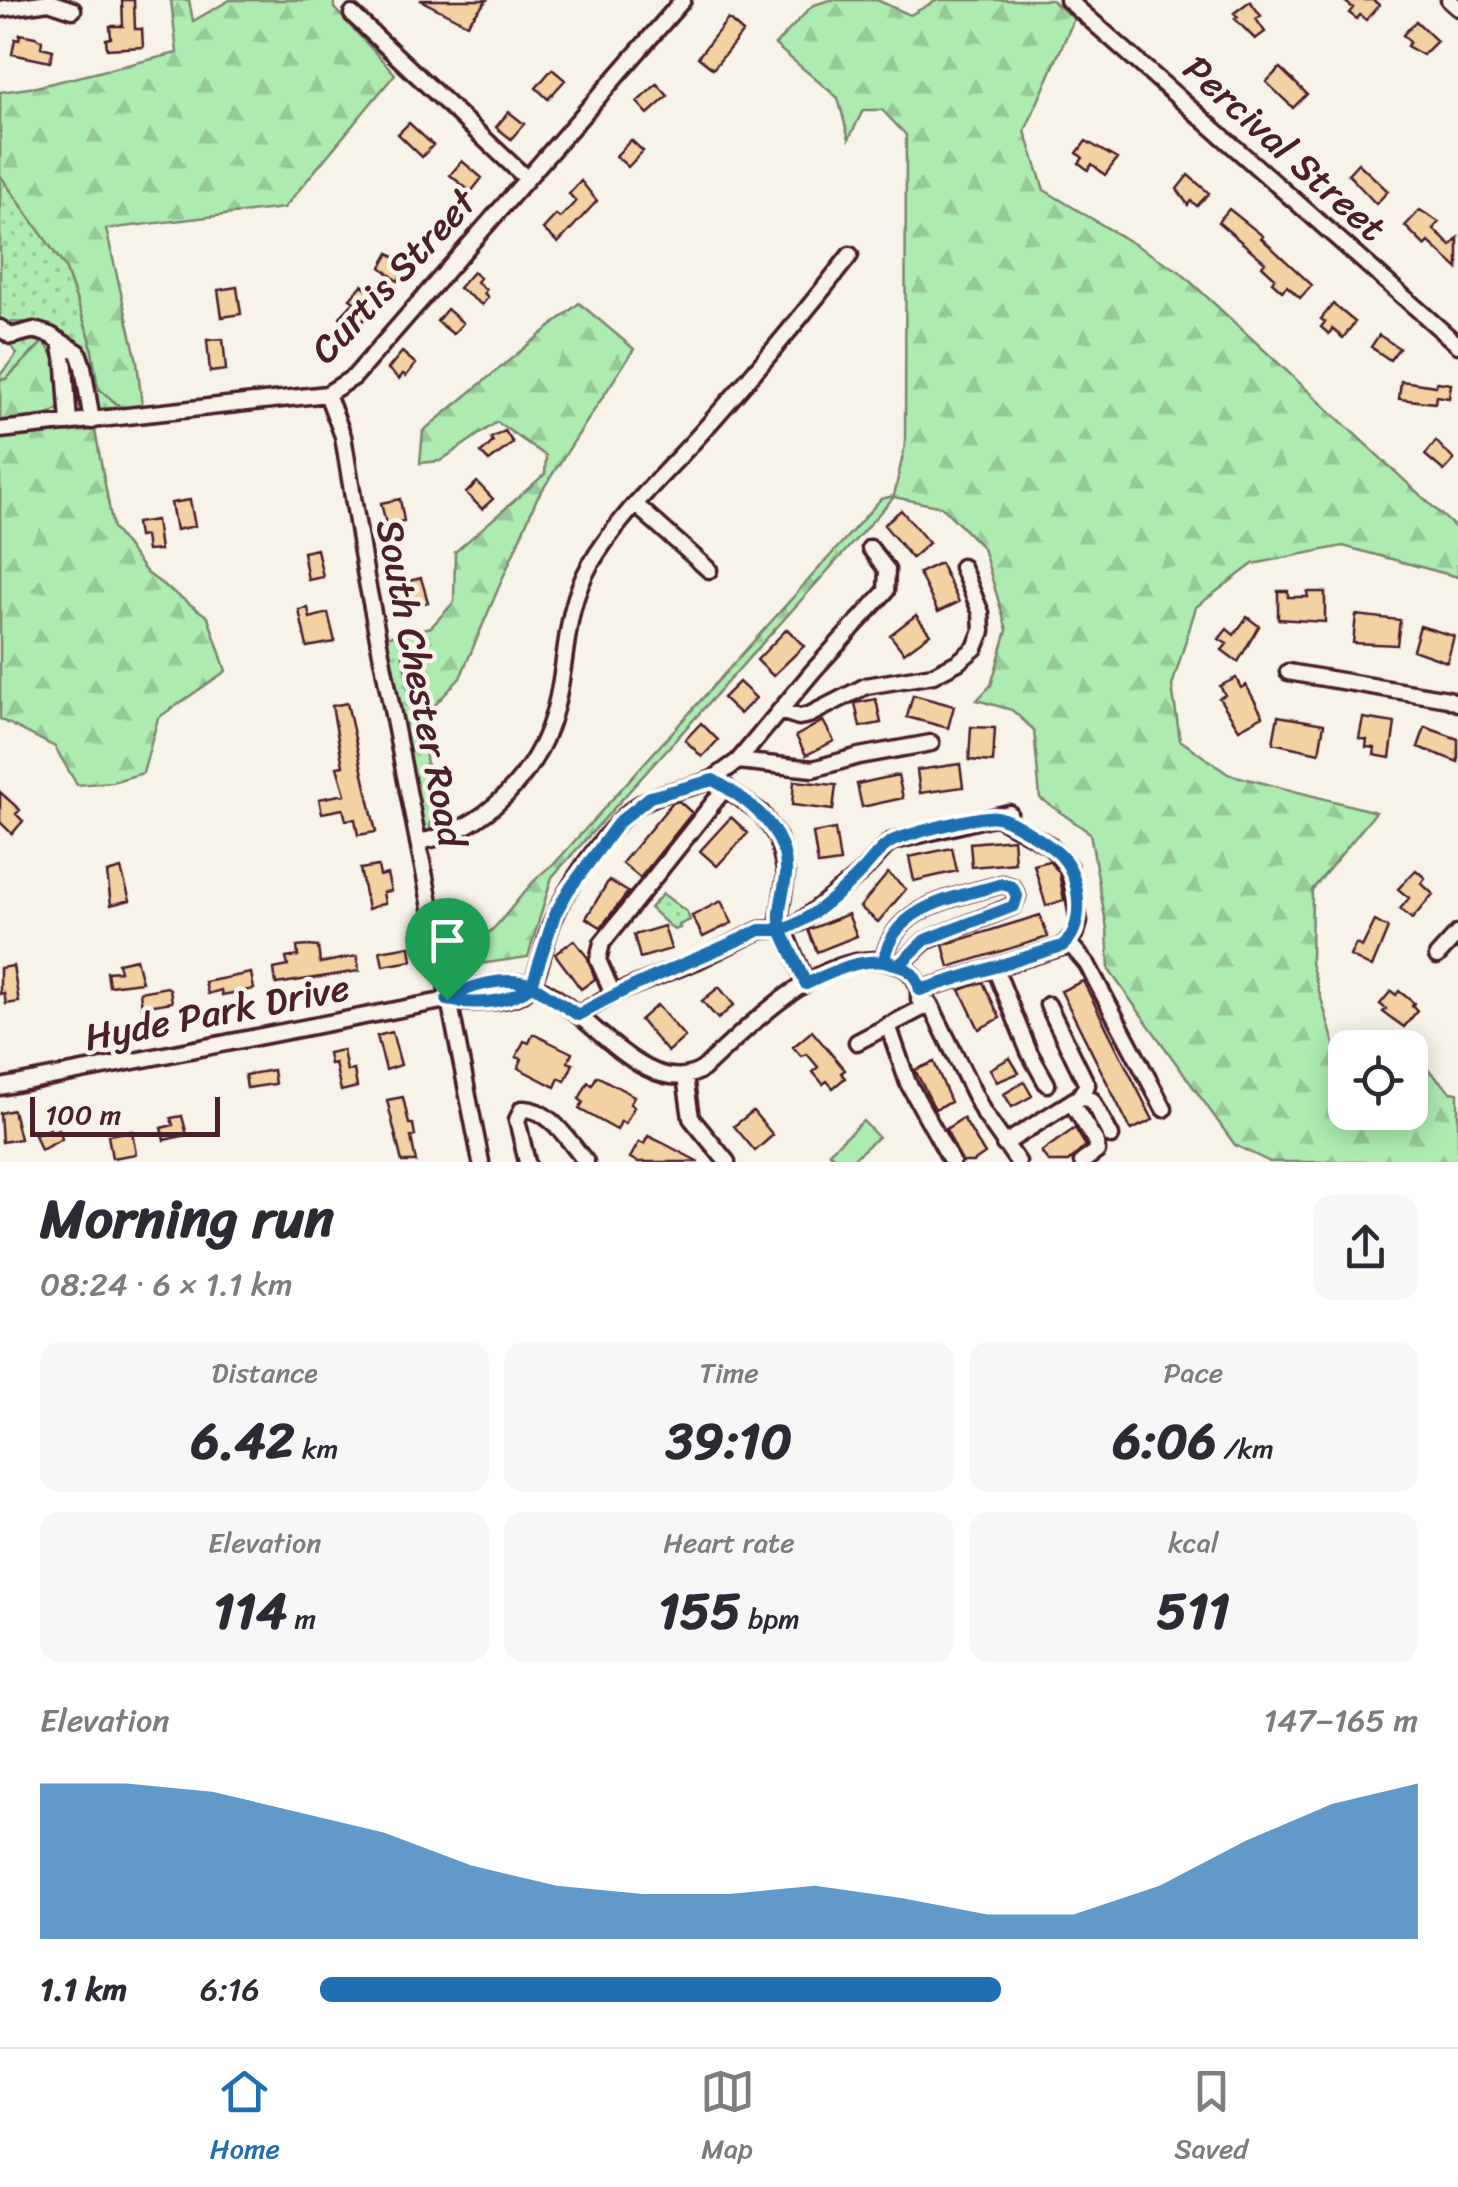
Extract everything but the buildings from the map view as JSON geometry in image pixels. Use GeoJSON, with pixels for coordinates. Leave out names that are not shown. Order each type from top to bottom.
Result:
{"type":"FeatureCollection","features":[{"type":"Feature","properties":{"kind":"street","name":"Curtis Street"},"geometry":{"type":"LineString","coordinates":[[0,430],[327,394],[354,377],[683,0]]}},
{"type":"Feature","properties":{"kind":"street","name":"Percival Street"},"geometry":{"type":"LineString","coordinates":[[1068,0],[1458,345]]}},
{"type":"Feature","properties":{"kind":"street"},"geometry":{"type":"LineString","coordinates":[[1449,0],[1458,8]]}},
{"type":"Feature","properties":{"kind":"street"},"geometry":{"type":"LineString","coordinates":[[0,9],[49,2],[73,10]]}},
{"type":"Feature","properties":{"kind":"street"},"geometry":{"type":"LineString","coordinates":[[352,14],[527,178]]}},
{"type":"Feature","properties":{"kind":"street"},"geometry":{"type":"LineString","coordinates":[[418,842],[441,838],[478,819],[523,776],[543,741],[557,704],[568,620],[590,566],[636,506],[786,335],[850,255]]}},
{"type":"Feature","properties":{"kind":"street"},"geometry":{"type":"LineString","coordinates":[[0,328],[10,336],[34,330],[78,352],[92,420]]}},
{"type":"Feature","properties":{"kind":"street"},"geometry":{"type":"LineString","coordinates":[[60,342],[66,367],[69,423]]}},
{"type":"Feature","properties":{"kind":"street","name":"South Chester Road"},"geometry":{"type":"LineString","coordinates":[[327,394],[343,436],[447,1000],[481,1162]]}},
{"type":"Feature","properties":{"kind":"street"},"geometry":{"type":"LineString","coordinates":[[636,506],[709,570]]}},
{"type":"Feature","properties":{"kind":"street"},"geometry":{"type":"LineString","coordinates":[[613,994],[598,960],[602,943],[720,783],[886,591],[887,570],[870,548]]}},
{"type":"Feature","properties":{"kind":"street"},"geometry":{"type":"LineString","coordinates":[[780,711],[809,715],[866,686],[932,676],[958,662],[974,648],[982,631],[982,613],[962,567]]}},
{"type":"Feature","properties":{"kind":"street"},"geometry":{"type":"LineString","coordinates":[[1288,672],[1448,699],[1458,704]]}},
{"type":"Feature","properties":{"kind":"street"},"geometry":{"type":"LineString","coordinates":[[738,761],[813,769],[930,743]]}},
{"type":"Feature","properties":{"kind":"street"},"geometry":{"type":"LineString","coordinates":[[806,984],[781,930],[779,909],[786,874],[778,838],[761,813],[720,783],[650,797],[619,822],[555,914],[532,985],[644,1066],[676,1078],[703,1069],[777,1000],[806,984],[852,964],[892,963],[914,975],[920,990],[918,1000],[930,1004],[966,1082],[1018,1162]]}},
{"type":"Feature","properties":{"kind":"street"},"geometry":{"type":"LineString","coordinates":[[578,1015],[613,994],[760,930],[781,930],[799,923],[860,873],[890,842],[1003,815],[1065,859],[1079,912],[1076,932],[1068,942],[920,990]]}},
{"type":"Feature","properties":{"kind":"street"},"geometry":{"type":"LineString","coordinates":[[1002,884],[1012,887],[1017,896],[1014,906],[925,940],[892,963],[895,931],[915,913],[1002,884]]}},
{"type":"Feature","properties":{"kind":"street"},"geometry":{"type":"LineString","coordinates":[[1437,956],[1458,932]]}},
{"type":"Feature","properties":{"kind":"street"},"geometry":{"type":"LineString","coordinates":[[1068,942],[1087,964],[1164,1109]]}},
{"type":"Feature","properties":{"kind":"street"},"geometry":{"type":"LineString","coordinates":[[994,968],[1029,1052],[1047,1084]]}},
{"type":"Feature","properties":{"kind":"street","name":"Hyde Park Drive"},"geometry":{"type":"LineString","coordinates":[[0,1087],[447,1000],[462,989],[518,980],[532,985]]}},
{"type":"Feature","properties":{"kind":"street"},"geometry":{"type":"LineString","coordinates":[[857,1042],[930,1004]]}},
{"type":"Feature","properties":{"kind":"street"},"geometry":{"type":"LineString","coordinates":[[1004,1144],[1075,1099],[1087,1084],[1048,1005]]}},
{"type":"Feature","properties":{"kind":"street"},"geometry":{"type":"LineString","coordinates":[[888,1026],[908,1083],[952,1162]]}},
{"type":"Feature","properties":{"kind":"street"},"geometry":{"type":"LineString","coordinates":[[685,1077],[690,1118],[727,1162]]}},
{"type":"Feature","properties":{"kind":"street"},"geometry":{"type":"LineString","coordinates":[[1075,1099],[1092,1100],[1111,1136]]}},
{"type":"Feature","properties":{"kind":"street"},"geometry":{"type":"LineString","coordinates":[[1075,1099],[1096,1142],[1096,1151],[1082,1162]]}},
{"type":"Feature","properties":{"kind":"street"},"geometry":{"type":"LineString","coordinates":[[527,1162],[517,1120],[522,1109],[529,1108],[543,1113],[586,1162]]}},
{"type":"Feature","properties":{"kind":"green space"},"geometry":{"type":"Polygon","coordinates":[[[171,0],[189,0],[193,21],[230,0],[334,0],[334,8],[395,74],[284,208],[106,229],[137,361],[142,406],[123,409],[98,388],[90,338],[65,267],[0,175],[0,92],[177,53],[171,0]]]}},
{"type":"Feature","properties":{"kind":"green space"},"geometry":{"type":"Polygon","coordinates":[[[830,0],[877,0],[910,15],[937,0],[1052,0],[1074,19],[1025,131],[1044,190],[1179,271],[1458,530],[1458,577],[1343,546],[1253,564],[1196,607],[1172,686],[1180,740],[1228,774],[1376,812],[1312,890],[1311,963],[1330,1030],[1328,1130],[1428,1130],[1428,1070],[1451,1092],[1458,1093],[1458,1162],[1270,1162],[1235,1145],[1109,970],[1107,929],[1090,833],[1040,798],[1034,730],[1012,710],[977,700],[991,685],[1007,630],[983,548],[942,507],[894,497],[552,877],[528,957],[459,967],[452,959],[455,938],[476,940],[496,926],[881,499],[894,496],[905,445],[906,135],[882,110],[863,110],[849,139],[838,98],[775,45],[813,5],[830,0]]]}},
{"type":"Feature","properties":{"kind":"green space"},"geometry":{"type":"Polygon","coordinates":[[[0,175],[65,267],[90,338],[98,388],[123,409],[99,408],[95,404],[87,362],[65,333],[40,323],[0,321],[0,175]]]}},
{"type":"Feature","properties":{"kind":"green space"},"geometry":{"type":"Polygon","coordinates":[[[579,303],[634,349],[537,498],[460,678],[434,706],[418,706],[409,691],[399,634],[431,627],[454,602],[455,552],[545,474],[546,456],[497,422],[440,461],[420,463],[423,431],[579,303]]]}},
{"type":"Feature","properties":{"kind":"green space"},"geometry":{"type":"Polygon","coordinates":[[[22,339],[43,342],[6,379],[0,380],[17,354],[11,346],[22,339]]]}},
{"type":"Feature","properties":{"kind":"green space"},"geometry":{"type":"Polygon","coordinates":[[[43,342],[60,375],[61,404],[46,416],[0,420],[0,380],[6,379],[43,342]]]}},
{"type":"Feature","properties":{"kind":"green space"},"geometry":{"type":"Polygon","coordinates":[[[95,430],[113,528],[147,573],[208,617],[226,671],[158,718],[143,773],[112,782],[77,785],[55,747],[0,719],[0,438],[95,430]]]}},
{"type":"Feature","properties":{"kind":"green space"},"geometry":{"type":"Polygon","coordinates":[[[399,634],[409,692],[418,706],[434,706],[423,735],[432,802],[429,843],[424,848],[384,637],[399,634]]]}},
{"type":"Feature","properties":{"kind":"green space"},"geometry":{"type":"Polygon","coordinates":[[[663,894],[687,912],[690,920],[680,928],[674,930],[650,908],[663,894]]]}},
{"type":"Feature","properties":{"kind":"green space"},"geometry":{"type":"Polygon","coordinates":[[[863,1121],[878,1137],[850,1162],[839,1162],[829,1152],[863,1121]]]}},
{"type":"Feature","properties":{"kind":"route"},"geometry":{"type":"LineString","coordinates":[[447,1000],[462,989],[518,980],[532,985],[555,914],[619,822],[650,797],[713,780],[761,813],[778,838],[786,874],[779,909],[781,930],[799,923],[860,873],[890,842],[997,817],[1049,845],[1065,859],[1079,912],[1076,932],[1062,946],[920,990],[908,969],[884,960],[888,942],[904,920],[935,904],[1002,884],[1012,887],[1017,896],[1014,906],[925,940],[899,965],[884,960],[852,964],[806,984],[781,930],[769,928],[613,994],[578,1015],[532,985],[522,994],[471,1004],[447,1000]]}}]}
